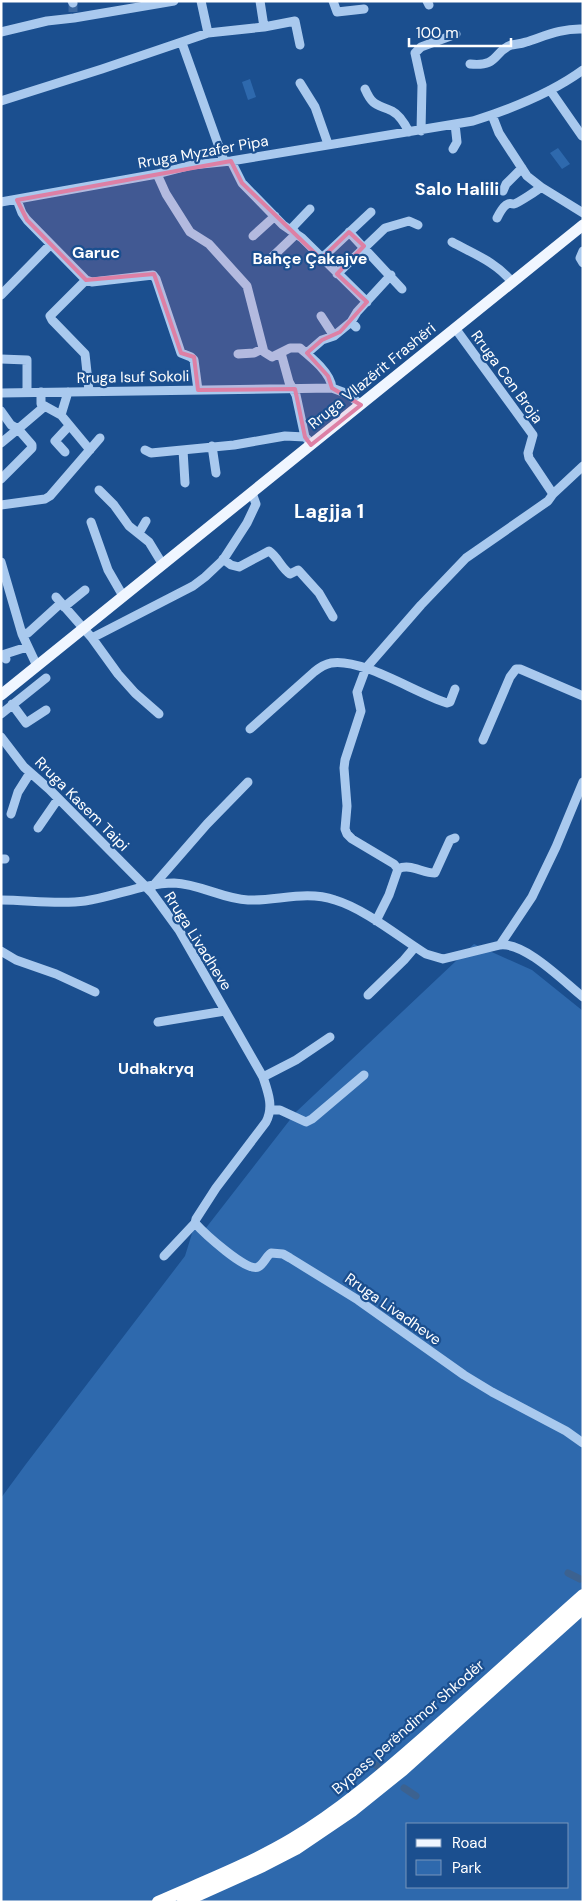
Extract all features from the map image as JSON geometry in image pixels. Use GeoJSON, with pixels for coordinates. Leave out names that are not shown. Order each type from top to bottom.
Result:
{"type":"FeatureCollection","features":[{"type":"Feature","properties":{"kind":"highway","name":"Bypass perëndimor Shkodër"},"geometry":{"type":"LineString","coordinates":[[158,1902],[256,1858],[316,1824],[398,1760],[583,1594]]}},
{"type":"Feature","properties":{"kind":"highway","name":"Bypass perëndimor Shkodër"},"geometry":{"type":"LineString","coordinates":[[183,1902],[296,1849],[352,1811],[432,1745],[583,1608]]}},
{"type":"Feature","properties":{"kind":"main road","name":"Rruga Vllazërit Frashëri"},"geometry":{"type":"LineString","coordinates":[[1,695],[252,493],[308,441],[361,405],[583,224]]}},
{"type":"Feature","properties":{"kind":"street"},"geometry":{"type":"LineString","coordinates":[[1,32],[47,21],[73,9],[174,1]]}},
{"type":"Feature","properties":{"kind":"street"},"geometry":{"type":"LineString","coordinates":[[202,1],[208,33]]}},
{"type":"Feature","properties":{"kind":"street"},"geometry":{"type":"LineString","coordinates":[[260,1],[264,27]]}},
{"type":"Feature","properties":{"kind":"street"},"geometry":{"type":"LineString","coordinates":[[332,1],[337,12],[364,9]]}},
{"type":"Feature","properties":{"kind":"street"},"geometry":{"type":"LineString","coordinates":[[1,101],[208,33],[264,27],[295,21],[300,45]]}},
{"type":"Feature","properties":{"kind":"street"},"geometry":{"type":"LineString","coordinates":[[470,64],[492,62],[506,48],[512,45],[571,29],[583,29]]}},
{"type":"Feature","properties":{"kind":"street"},"geometry":{"type":"LineString","coordinates":[[421,131],[422,85],[415,53],[421,47],[456,34]]}},
{"type":"Feature","properties":{"kind":"street"},"geometry":{"type":"LineString","coordinates":[[182,43],[228,161],[242,183],[367,302]]}},
{"type":"Feature","properties":{"kind":"street","name":"Rruga Myzafer Pipa"},"geometry":{"type":"LineString","coordinates":[[1,202],[157,174],[192,165],[421,131],[473,121],[492,116],[550,90],[583,70]]}},
{"type":"Feature","properties":{"kind":"street"},"geometry":{"type":"LineString","coordinates":[[300,83],[315,107],[328,144]]}},
{"type":"Feature","properties":{"kind":"street"},"geometry":{"type":"LineString","coordinates":[[365,89],[376,105],[397,114],[409,132]]}},
{"type":"Feature","properties":{"kind":"street"},"geometry":{"type":"LineString","coordinates":[[550,90],[582,136]]}},
{"type":"Feature","properties":{"kind":"street"},"geometry":{"type":"LineString","coordinates":[[492,116],[499,133],[522,168],[534,182],[583,213]]}},
{"type":"Feature","properties":{"kind":"street"},"geometry":{"type":"LineString","coordinates":[[453,149],[457,142],[455,124]]}},
{"type":"Feature","properties":{"kind":"street"},"geometry":{"type":"LineString","coordinates":[[503,191],[506,184],[522,168]]}},
{"type":"Feature","properties":{"kind":"street"},"geometry":{"type":"LineString","coordinates":[[157,174],[166,194],[188,229],[209,244],[247,286],[264,352],[272,357],[284,350],[295,347],[300,348],[328,376],[332,382],[332,388]]}},
{"type":"Feature","properties":{"kind":"street"},"geometry":{"type":"LineString","coordinates":[[496,218],[506,205],[516,204],[528,195],[535,193],[541,187]]}},
{"type":"Feature","properties":{"kind":"street"},"geometry":{"type":"LineString","coordinates":[[17,200],[27,220],[86,280],[50,316],[85,354],[89,391]]}},
{"type":"Feature","properties":{"kind":"street"},"geometry":{"type":"LineString","coordinates":[[292,231],[310,209]]}},
{"type":"Feature","properties":{"kind":"street"},"geometry":{"type":"LineString","coordinates":[[322,259],[372,212]]}},
{"type":"Feature","properties":{"kind":"street"},"geometry":{"type":"LineString","coordinates":[[254,236],[275,216]]}},
{"type":"Feature","properties":{"kind":"street"},"geometry":{"type":"LineString","coordinates":[[337,274],[384,228],[399,222],[409,221],[418,225]]}},
{"type":"Feature","properties":{"kind":"street"},"geometry":{"type":"LineString","coordinates":[[269,260],[294,236],[292,231]]}},
{"type":"Feature","properties":{"kind":"street"},"geometry":{"type":"LineString","coordinates":[[349,232],[402,289]]}},
{"type":"Feature","properties":{"kind":"street"},"geometry":{"type":"LineString","coordinates":[[452,242],[494,264],[512,282]]}},
{"type":"Feature","properties":{"kind":"street"},"geometry":{"type":"LineString","coordinates":[[1,295],[50,245]]}},
{"type":"Feature","properties":{"kind":"street","name":"Rruga Isuf Sokoli"},"geometry":{"type":"LineString","coordinates":[[86,280],[92,282],[153,275],[181,353],[194,360],[198,390]]}},
{"type":"Feature","properties":{"kind":"street"},"geometry":{"type":"LineString","coordinates":[[307,353],[322,340],[334,336],[354,324],[367,302],[391,275]]}},
{"type":"Feature","properties":{"kind":"street"},"geometry":{"type":"LineString","coordinates":[[321,316],[334,336]]}},
{"type":"Feature","properties":{"kind":"street","name":"Rruga Cen Broja"},"geometry":{"type":"LineString","coordinates":[[455,328],[533,435],[528,453],[529,458],[553,494]]}},
{"type":"Feature","properties":{"kind":"street"},"geometry":{"type":"LineString","coordinates":[[238,354],[254,353],[262,349]]}},
{"type":"Feature","properties":{"kind":"street"},"geometry":{"type":"LineString","coordinates":[[145,450],[151,453],[234,445],[285,436],[308,441],[281,353]]}},
{"type":"Feature","properties":{"kind":"street"},"geometry":{"type":"LineString","coordinates":[[1,360],[26,360],[27,392]]}},
{"type":"Feature","properties":{"kind":"street","name":"Rruga Isuf Sokoli"},"geometry":{"type":"LineString","coordinates":[[1,393],[332,388],[342,391],[361,405]]}},
{"type":"Feature","properties":{"kind":"street"},"geometry":{"type":"LineString","coordinates":[[41,392],[41,404],[61,415],[90,450]]}},
{"type":"Feature","properties":{"kind":"street","name":"Rruga Isuf Sokoli"},"geometry":{"type":"LineString","coordinates":[[61,415],[68,392]]}},
{"type":"Feature","properties":{"kind":"street"},"geometry":{"type":"LineString","coordinates":[[1,443],[45,406]]}},
{"type":"Feature","properties":{"kind":"street"},"geometry":{"type":"LineString","coordinates":[[1,411],[11,425],[18,429],[32,445],[32,448],[1,479]]}},
{"type":"Feature","properties":{"kind":"street"},"geometry":{"type":"LineString","coordinates":[[65,452],[55,441],[69,426]]}},
{"type":"Feature","properties":{"kind":"street"},"geometry":{"type":"LineString","coordinates":[[1,505],[46,499],[100,438]]}},
{"type":"Feature","properties":{"kind":"street"},"geometry":{"type":"LineString","coordinates":[[212,446],[216,473]]}},
{"type":"Feature","properties":{"kind":"street"},"geometry":{"type":"LineString","coordinates":[[183,450],[186,483]]}},
{"type":"Feature","properties":{"kind":"street"},"geometry":{"type":"LineString","coordinates":[[398,869],[394,864],[352,839],[345,829],[347,806],[345,760],[361,711],[357,692],[366,668],[468,556],[548,501],[583,466]]}},
{"type":"Feature","properties":{"kind":"street"},"geometry":{"type":"LineString","coordinates":[[99,490],[114,505],[129,526],[154,548],[163,566]]}},
{"type":"Feature","properties":{"kind":"street"},"geometry":{"type":"LineString","coordinates":[[92,638],[193,586],[214,569],[247,523],[256,504],[252,493]]}},
{"type":"Feature","properties":{"kind":"street"},"geometry":{"type":"LineString","coordinates":[[139,533],[146,521]]}},
{"type":"Feature","properties":{"kind":"street"},"geometry":{"type":"LineString","coordinates":[[91,522],[108,570],[123,596]]}},
{"type":"Feature","properties":{"kind":"street"},"geometry":{"type":"LineString","coordinates":[[223,559],[239,568],[269,551],[282,568],[290,574],[298,570],[300,572],[318,593],[333,617]]}},
{"type":"Feature","properties":{"kind":"street"},"geometry":{"type":"LineString","coordinates":[[1,562],[4,582],[27,647],[37,666]]}},
{"type":"Feature","properties":{"kind":"street"},"geometry":{"type":"LineString","coordinates":[[22,634],[28,633],[60,602],[85,590]]}},
{"type":"Feature","properties":{"kind":"street"},"geometry":{"type":"LineString","coordinates":[[60,602],[92,638],[118,674],[159,714]]}},
{"type":"Feature","properties":{"kind":"street"},"geometry":{"type":"LineString","coordinates":[[6,659],[2,655],[27,647]]}},
{"type":"Feature","properties":{"kind":"street"},"geometry":{"type":"LineString","coordinates":[[250,729],[322,666],[331,663],[366,668],[447,703],[450,702],[455,689]]}},
{"type":"Feature","properties":{"kind":"street"},"geometry":{"type":"LineString","coordinates":[[483,740],[510,677],[516,670],[520,669],[583,696]]}},
{"type":"Feature","properties":{"kind":"street"},"geometry":{"type":"LineString","coordinates":[[1,714],[46,678]]}},
{"type":"Feature","properties":{"kind":"street"},"geometry":{"type":"LineString","coordinates":[[12,704],[26,723],[46,710]]}},
{"type":"Feature","properties":{"kind":"street","name":"Rruga Kasem Taipi"},"geometry":{"type":"LineString","coordinates":[[1,737],[30,773],[150,887]]}},
{"type":"Feature","properties":{"kind":"street"},"geometry":{"type":"LineString","coordinates":[[11,814],[18,792],[30,773]]}},
{"type":"Feature","properties":{"kind":"street"},"geometry":{"type":"LineString","coordinates":[[150,887],[248,782]]}},
{"type":"Feature","properties":{"kind":"street"},"geometry":{"type":"LineString","coordinates":[[500,945],[532,897],[556,847],[583,782]]}},
{"type":"Feature","properties":{"kind":"street"},"geometry":{"type":"LineString","coordinates":[[38,828],[58,799]]}},
{"type":"Feature","properties":{"kind":"street"},"geometry":{"type":"LineString","coordinates":[[398,869],[408,866],[436,873],[450,840],[455,838]]}},
{"type":"Feature","properties":{"kind":"street"},"geometry":{"type":"LineString","coordinates":[[376,922],[389,896],[398,869]]}},
{"type":"Feature","properties":{"kind":"street"},"geometry":{"type":"LineString","coordinates":[[1,900],[76,902],[173,883],[231,898],[247,900],[294,895],[328,897],[338,900],[376,922],[426,954],[442,959],[507,944],[528,952],[583,997]]}},
{"type":"Feature","properties":{"kind":"street","name":"Rruga Livadheve"},"geometry":{"type":"LineString","coordinates":[[150,887],[179,930],[263,1076],[268,1090],[270,1110]]}},
{"type":"Feature","properties":{"kind":"street"},"geometry":{"type":"LineString","coordinates":[[368,995],[404,960],[414,947]]}},
{"type":"Feature","properties":{"kind":"street"},"geometry":{"type":"LineString","coordinates":[[1,952],[16,960],[48,971],[96,992]]}},
{"type":"Feature","properties":{"kind":"street","name":"Rruga Livadheve"},"geometry":{"type":"LineString","coordinates":[[158,1022],[225,1011]]}},
{"type":"Feature","properties":{"kind":"street"},"geometry":{"type":"LineString","coordinates":[[263,1076],[296,1060],[330,1037]]}},
{"type":"Feature","properties":{"kind":"street"},"geometry":{"type":"LineString","coordinates":[[164,1256],[195,1223],[216,1188],[266,1122],[270,1110],[280,1110],[306,1122],[318,1115],[364,1075]]}},
{"type":"Feature","properties":{"kind":"street","name":"Rruga Livadheve"},"geometry":{"type":"LineString","coordinates":[[195,1223],[232,1256],[248,1266],[259,1267],[271,1253],[282,1254],[358,1300],[464,1375],[583,1442]]}},
{"type":"Feature","properties":{"kind":"highlighted area"},"geometry":{"type":"Polygon","coordinates":[[[231,161],[242,183],[321,259],[349,232],[364,246],[337,274],[367,302],[340,332],[322,340],[307,353],[328,376],[332,388],[361,405],[311,445],[305,437],[295,389],[198,390],[194,357],[181,353],[154,274],[86,280],[27,220],[17,200],[231,161]]]}},
{"type":"Feature","properties":{"kind":"green space"},"geometry":{"type":"Polygon","coordinates":[[[250,79],[256,97],[248,100],[242,82],[250,79]]]}},
{"type":"Feature","properties":{"kind":"green space"},"geometry":{"type":"Polygon","coordinates":[[[558,148],[570,164],[562,169],[550,153],[558,148]]]}},
{"type":"Feature","properties":{"kind":"green space"},"geometry":{"type":"Polygon","coordinates":[[[474,944],[532,970],[583,1011],[583,1902],[1,1902],[1,1498],[185,1256],[194,1227],[202,1233],[296,1112],[474,944]]]}},
{"type":"Feature","properties":{"kind":"waterway"},"geometry":{"type":"LineString","coordinates":[[568,1573],[580,1579]]}},
{"type":"Feature","properties":{"kind":"waterway"},"geometry":{"type":"LineString","coordinates":[[369,1760],[377,1766]]}},
{"type":"Feature","properties":{"kind":"waterway"},"geometry":{"type":"LineString","coordinates":[[404,1788],[416,1796]]}},
{"type":"Feature","properties":{"kind":"tunnel"},"geometry":{"type":"LineString","coordinates":[[73,3],[73,12]]}},
{"type":"Feature","properties":{"kind":"district","name":"Salo Halili"},"geometry":{"type":"Point","coordinates":[457,189]}},
{"type":"Feature","properties":{"kind":"district","name":"Garuc"},"geometry":{"type":"Point","coordinates":[96,252]}},
{"type":"Feature","properties":{"kind":"district","name":"Bahçe Çakajve"},"geometry":{"type":"Point","coordinates":[310,258]}},
{"type":"Feature","properties":{"kind":"district","name":"Lagjja 1"},"geometry":{"type":"Point","coordinates":[329,511]}},
{"type":"Feature","properties":{"kind":"district","name":"Udhakryq"},"geometry":{"type":"Point","coordinates":[156,1068]}}]}
